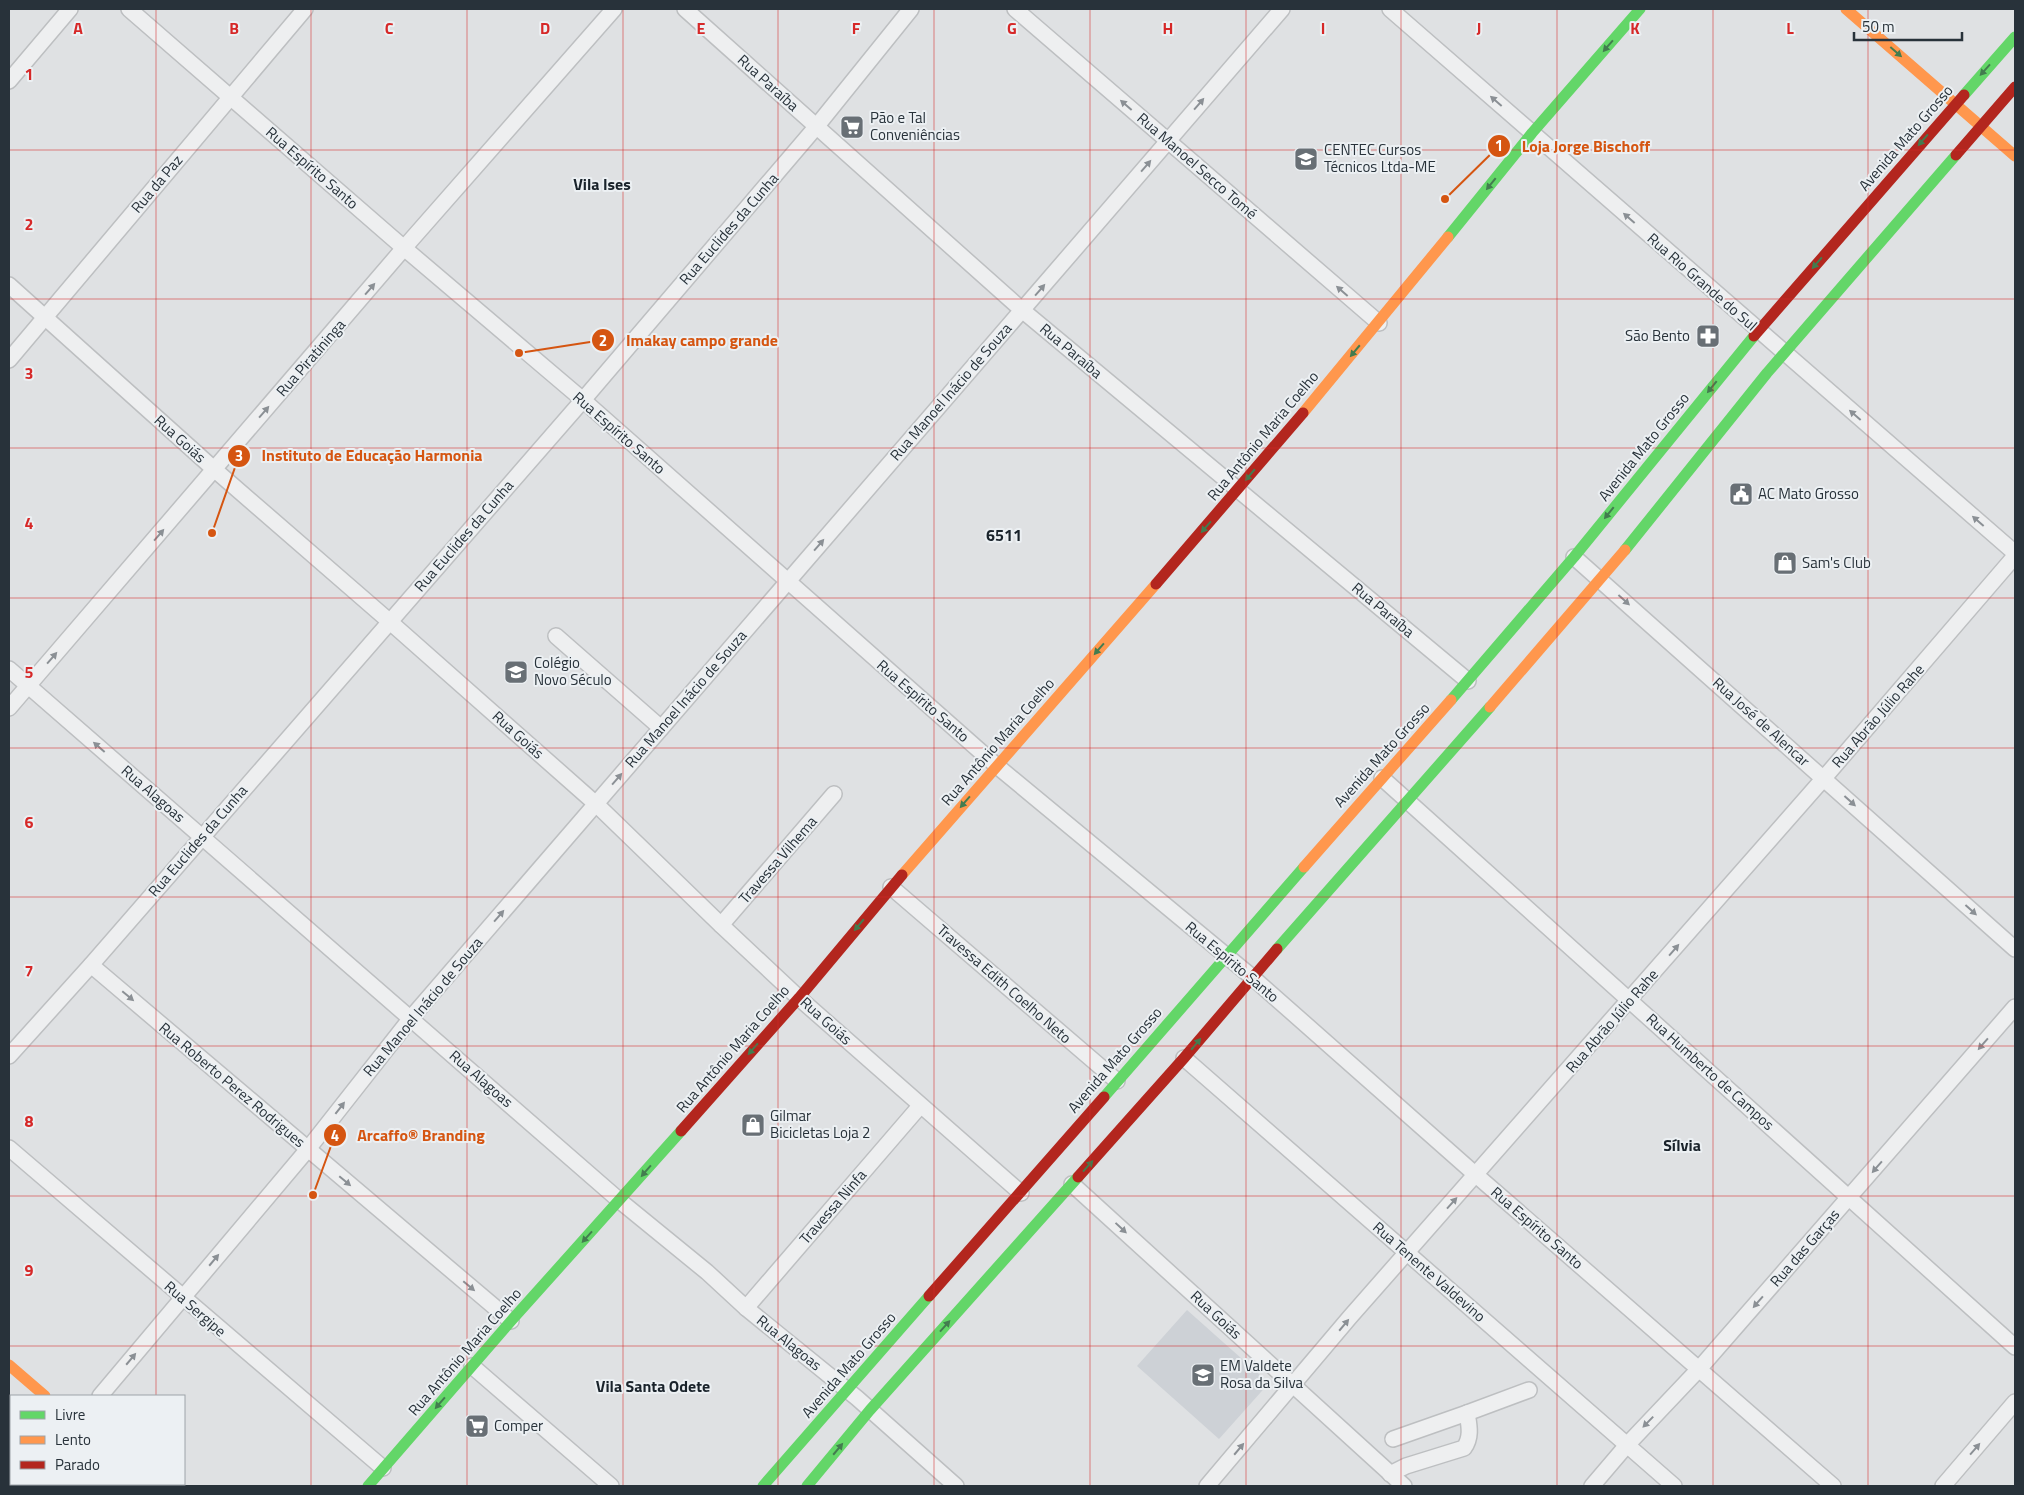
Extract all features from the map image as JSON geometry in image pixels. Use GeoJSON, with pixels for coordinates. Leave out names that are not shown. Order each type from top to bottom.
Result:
{"type":"FeatureCollection","features":[{"type":"Feature","properties":{"kind":"main road","name":"Rua Antônio Maria Coelho"},"geometry":{"type":"LineString","coordinates":[[368,1486],[511,1321],[799,998],[891,887],[1238,490],[1379,323],[1532,133],[1640,9]]}},
{"type":"Feature","properties":{"kind":"main road"},"geometry":{"type":"LineString","coordinates":[[1846,9],[2015,156]]}},
{"type":"Feature","properties":{"kind":"main road","name":"Avenida Mato Grosso"},"geometry":{"type":"LineString","coordinates":[[765,1484],[846,1389],[1023,1197],[1034,1177],[1468,681],[1574,557],[1758,331],[2015,37]]}},
{"type":"Feature","properties":{"kind":"main road"},"geometry":{"type":"LineString","coordinates":[[807,1486],[870,1410],[1184,1058],[1252,977],[1601,580],[1784,353],[2015,87]]}},
{"type":"Feature","properties":{"kind":"main road"},"geometry":{"type":"LineString","coordinates":[[1034,1177],[1045,1189],[1062,1196]]}},
{"type":"Feature","properties":{"kind":"main road"},"geometry":{"type":"LineString","coordinates":[[1032,1213],[1033,1228]]}},
{"type":"Feature","properties":{"kind":"main road"},"geometry":{"type":"LineString","coordinates":[[9,1365],[44,1395]]}},
{"type":"Feature","properties":{"kind":"main road"},"geometry":{"type":"LineString","coordinates":[[765,1484],[781,1486]]}},
{"type":"Feature","properties":{"kind":"street"},"geometry":{"type":"LineString","coordinates":[[9,81],[70,9]]}},
{"type":"Feature","properties":{"kind":"street","name":"Rua Espírito Santo"},"geometry":{"type":"LineString","coordinates":[[129,9],[582,400],[997,766],[1252,977],[1833,1486]]}},
{"type":"Feature","properties":{"kind":"street","name":"Rua da Paz"},"geometry":{"type":"LineString","coordinates":[[9,360],[305,9]]}},
{"type":"Feature","properties":{"kind":"street","name":"Rua Piratininga"},"geometry":{"type":"LineString","coordinates":[[9,708],[404,248],[614,9]]}},
{"type":"Feature","properties":{"kind":"street","name":"Rua Paraíba"},"geometry":{"type":"LineString","coordinates":[[686,9],[1022,310],[1468,681]]}},
{"type":"Feature","properties":{"kind":"street","name":"Rua Euclides da Cunha"},"geometry":{"type":"LineString","coordinates":[[9,1056],[91,965],[582,400],[816,127],[910,9]]}},
{"type":"Feature","properties":{"kind":"street","name":"Rua Manoel Secco Tomé"},"geometry":{"type":"LineString","coordinates":[[1015,9],[1379,323]]}},
{"type":"Feature","properties":{"kind":"street","name":"Rua Manoel Inácio de Souza"},"geometry":{"type":"LineString","coordinates":[[101,1395],[308,1149],[411,1018],[1282,9]]}},
{"type":"Feature","properties":{"kind":"street","name":"Rua Rio Grande do Sul"},"geometry":{"type":"LineString","coordinates":[[1390,9],[2015,554]]}},
{"type":"Feature","properties":{"kind":"street","name":"Rua Goiás"},"geometry":{"type":"LineString","coordinates":[[9,285],[215,470],[596,804],[799,998],[1023,1197]]}},
{"type":"Feature","properties":{"kind":"street","name":"Rua Abrão Júlio Rahe"},"geometry":{"type":"LineString","coordinates":[[1208,1486],[1407,1253],[1824,778],[2015,554]]}},
{"type":"Feature","properties":{"kind":"street","name":"Rua José de Alencar"},"geometry":{"type":"LineString","coordinates":[[1574,557],[2015,949]]}},
{"type":"Feature","properties":{"kind":"street"},"geometry":{"type":"LineString","coordinates":[[556,636],[661,728]]}},
{"type":"Feature","properties":{"kind":"street","name":"Rua Alagoas"},"geometry":{"type":"LineString","coordinates":[[9,669],[620,1201],[707,1272],[746,1308],[846,1389],[956,1486]]}},
{"type":"Feature","properties":{"kind":"street","name":"Rua Humberto de Campos"},"geometry":{"type":"LineString","coordinates":[[1382,778],[2015,1347]]}},
{"type":"Feature","properties":{"kind":"street","name":"Travessa Vilhema"},"geometry":{"type":"LineString","coordinates":[[721,925],[834,794]]}},
{"type":"Feature","properties":{"kind":"street","name":"Travessa Edith Coelho Neto"},"geometry":{"type":"LineString","coordinates":[[891,887],[1117,1081]]}},
{"type":"Feature","properties":{"kind":"street","name":"Rua Roberto Perez Rodrigues"},"geometry":{"type":"LineString","coordinates":[[91,965],[511,1321]]}},
{"type":"Feature","properties":{"kind":"street","name":"Rua das Garças"},"geometry":{"type":"LineString","coordinates":[[1592,1486],[1626,1445],[1700,1369],[2015,1007]]}},
{"type":"Feature","properties":{"kind":"street","name":"Rua Tenente Valdevino"},"geometry":{"type":"LineString","coordinates":[[1184,1058],[1674,1486]]}},
{"type":"Feature","properties":{"kind":"street","name":"Travessa Ninfa"},"geometry":{"type":"LineString","coordinates":[[746,1308],[920,1106]]}},
{"type":"Feature","properties":{"kind":"street","name":"Rua Sergipe"},"geometry":{"type":"LineString","coordinates":[[9,1148],[182,1298],[383,1468]]}},
{"type":"Feature","properties":{"kind":"street","name":"Rua Goiás"},"geometry":{"type":"LineString","coordinates":[[1072,1184],[1404,1486]]}},
{"type":"Feature","properties":{"kind":"street"},"geometry":{"type":"LineString","coordinates":[[472,1366],[611,1486]]}},
{"type":"Feature","properties":{"kind":"street"},"geometry":{"type":"LineString","coordinates":[[1393,1439],[1529,1390]]}},
{"type":"Feature","properties":{"kind":"street"},"geometry":{"type":"LineString","coordinates":[[1943,1486],[2015,1402]]}},
{"type":"Feature","properties":{"kind":"street"},"geometry":{"type":"LineString","coordinates":[[1390,1474],[1406,1466],[1464,1448],[1468,1443],[1470,1430],[1467,1413]]}},
{"type":"Feature","properties":{"kind":"shaded area","name":"EM Valdete Rosa da Silva"},"geometry":{"type":"Polygon","coordinates":[[[1187,1310],[1269,1383],[1219,1439],[1137,1366],[1187,1310]]]}},
{"type":"Feature","properties":{"kind":"traffic: fast"},"geometry":{"type":"LineString","coordinates":[[1448,237],[1532,133],[1640,9]]}},
{"type":"Feature","properties":{"kind":"traffic: fast"},"geometry":{"type":"LineString","coordinates":[[1964,95],[2015,37]]}},
{"type":"Feature","properties":{"kind":"traffic: fast"},"geometry":{"type":"LineString","coordinates":[[1625,550],[1767,373],[1956,155]]}},
{"type":"Feature","properties":{"kind":"traffic: fast"},"geometry":{"type":"LineString","coordinates":[[1451,700],[1574,557],[1754,336]]}},
{"type":"Feature","properties":{"kind":"traffic: fast"},"geometry":{"type":"LineString","coordinates":[[1277,949],[1490,707]]}},
{"type":"Feature","properties":{"kind":"traffic: fast"},"geometry":{"type":"LineString","coordinates":[[1104,1097],[1304,867]]}},
{"type":"Feature","properties":{"kind":"traffic: fast"},"geometry":{"type":"LineString","coordinates":[[368,1486],[511,1321],[681,1131]]}},
{"type":"Feature","properties":{"kind":"traffic: fast"},"geometry":{"type":"LineString","coordinates":[[807,1486],[870,1410],[1078,1177]]}},
{"type":"Feature","properties":{"kind":"traffic: fast"},"geometry":{"type":"LineString","coordinates":[[763,1486],[929,1296]]}},
{"type":"Feature","properties":{"kind":"traffic: slow"},"geometry":{"type":"LineString","coordinates":[[1846,9],[2015,156]]}},
{"type":"Feature","properties":{"kind":"traffic: slow"},"geometry":{"type":"LineString","coordinates":[[1303,413],[1448,237]]}},
{"type":"Feature","properties":{"kind":"traffic: slow"},"geometry":{"type":"LineString","coordinates":[[1490,707],[1625,550]]}},
{"type":"Feature","properties":{"kind":"traffic: slow"},"geometry":{"type":"LineString","coordinates":[[902,875],[1156,584]]}},
{"type":"Feature","properties":{"kind":"traffic: slow"},"geometry":{"type":"LineString","coordinates":[[1304,867],[1451,700]]}},
{"type":"Feature","properties":{"kind":"traffic: slow"},"geometry":{"type":"LineString","coordinates":[[9,1365],[44,1395]]}},
{"type":"Feature","properties":{"kind":"traffic: jam"},"geometry":{"type":"LineString","coordinates":[[1956,155],[2015,87]]}},
{"type":"Feature","properties":{"kind":"traffic: jam"},"geometry":{"type":"LineString","coordinates":[[1754,336],[1964,95]]}},
{"type":"Feature","properties":{"kind":"traffic: jam"},"geometry":{"type":"LineString","coordinates":[[1156,584],[1303,413]]}},
{"type":"Feature","properties":{"kind":"traffic: jam"},"geometry":{"type":"LineString","coordinates":[[681,1131],[799,998],[902,875]]}},
{"type":"Feature","properties":{"kind":"traffic: jam"},"geometry":{"type":"LineString","coordinates":[[1078,1177],[1184,1058],[1277,949]]}},
{"type":"Feature","properties":{"kind":"traffic: jam"},"geometry":{"type":"LineString","coordinates":[[929,1296],[1104,1097]]}},
{"type":"Feature","properties":{"kind":"place","name":"Pão e Tal Conveniências"},"geometry":{"type":"Point","coordinates":[852,127]}},
{"type":"Feature","properties":{"kind":"place","name":"CENTEC Cursos Técnicos Ltda-ME"},"geometry":{"type":"Point","coordinates":[1306,159]}},
{"type":"Feature","properties":{"kind":"place","name":"Loja Jorge Bischoff"},"geometry":{"type":"Point","coordinates":[1445,199]}},
{"type":"Feature","properties":{"kind":"place","name":"São Bento"},"geometry":{"type":"Point","coordinates":[1708,336]}},
{"type":"Feature","properties":{"kind":"place","name":"Imakay campo grande"},"geometry":{"type":"Point","coordinates":[519,353]}},
{"type":"Feature","properties":{"kind":"place","name":"AC Mato Grosso"},"geometry":{"type":"Point","coordinates":[1741,494]}},
{"type":"Feature","properties":{"kind":"place","name":"Instituto de Educação Harmonia"},"geometry":{"type":"Point","coordinates":[212,533]}},
{"type":"Feature","properties":{"kind":"place","name":"Sam's Club"},"geometry":{"type":"Point","coordinates":[1785,563]}},
{"type":"Feature","properties":{"kind":"place","name":"Colégio Novo Século"},"geometry":{"type":"Point","coordinates":[516,672]}},
{"type":"Feature","properties":{"kind":"place","name":"Gilmar Bicicletas Loja 2"},"geometry":{"type":"Point","coordinates":[753,1125]}},
{"type":"Feature","properties":{"kind":"place","name":"Arcaffo® Branding"},"geometry":{"type":"Point","coordinates":[313,1195]}},
{"type":"Feature","properties":{"kind":"place","name":"EM Valdete Rosa da Silva"},"geometry":{"type":"Point","coordinates":[1203,1375]}},
{"type":"Feature","properties":{"kind":"place","name":"Comper"},"geometry":{"type":"Point","coordinates":[477,1426]}},
{"type":"Feature","properties":{"kind":"district","name":"Vila Ises"},"geometry":{"type":"Point","coordinates":[602,184]}},
{"type":"Feature","properties":{"kind":"district","name":"6511"},"geometry":{"type":"Point","coordinates":[1004,535]}},
{"type":"Feature","properties":{"kind":"district","name":"Sílvia"},"geometry":{"type":"Point","coordinates":[1682,1145]}},
{"type":"Feature","properties":{"kind":"district","name":"Vila Santa Odete"},"geometry":{"type":"Point","coordinates":[653,1386]}}]}
